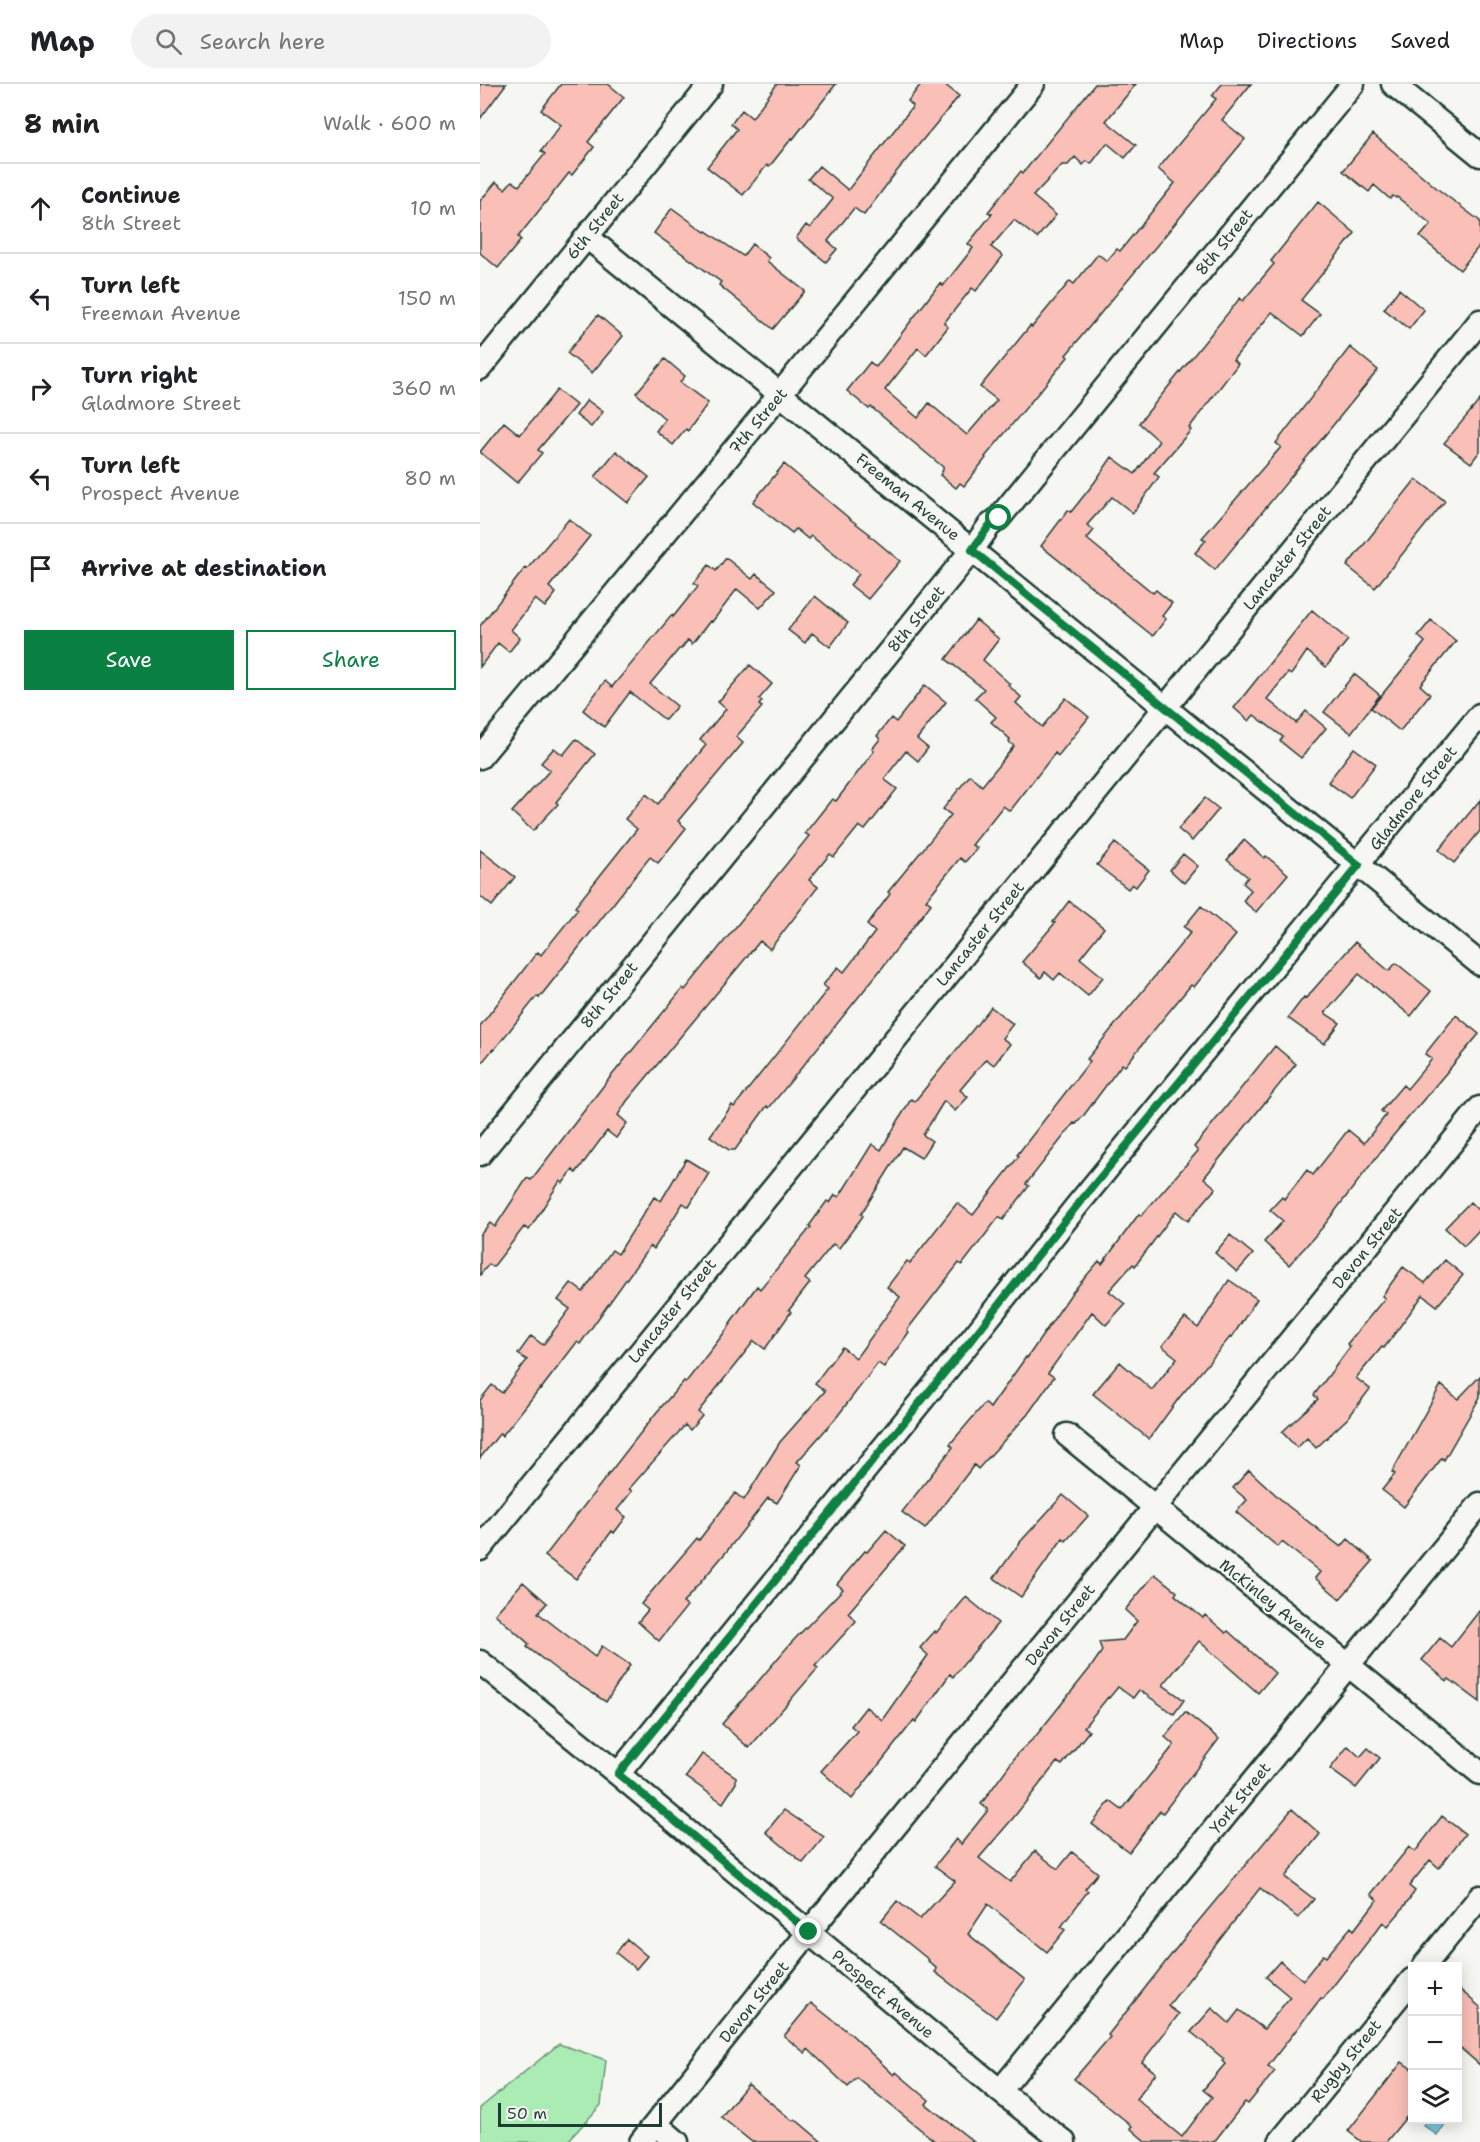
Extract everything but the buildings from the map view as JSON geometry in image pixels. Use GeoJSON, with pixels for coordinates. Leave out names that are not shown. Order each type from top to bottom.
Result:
{"type":"FeatureCollection","features":[{"type":"Feature","properties":{"kind":"street","name":"7th Street"},"geometry":{"type":"LineString","coordinates":[[480,757],[1033,84]]}},
{"type":"Feature","properties":{"kind":"street","name":"8th Street"},"geometry":{"type":"LineString","coordinates":[[480,1154],[972,550],[989,526],[999,518],[1353,84]]}},
{"type":"Feature","properties":{"kind":"street"},"geometry":{"type":"LineString","coordinates":[[1393,84],[1480,155]]}},
{"type":"Feature","properties":{"kind":"street","name":"6th Street"},"geometry":{"type":"LineString","coordinates":[[480,368],[587,237],[699,88]]}},
{"type":"Feature","properties":{"kind":"street","name":"Freeman Avenue"},"geometry":{"type":"LineString","coordinates":[[587,237],[1480,963]]}},
{"type":"Feature","properties":{"kind":"street","name":"Lancaster Street"},"geometry":{"type":"LineString","coordinates":[[480,1549],[747,1218],[1480,321]]}},
{"type":"Feature","properties":{"kind":"street","name":"Gladmore Street"},"geometry":{"type":"LineString","coordinates":[[618,1774],[968,1344],[1075,1208],[1480,715]]}},
{"type":"Feature","properties":{"kind":"street","name":"Devon Street"},"geometry":{"type":"LineString","coordinates":[[642,2142],[809,1932],[1480,1108]]}},
{"type":"Feature","properties":{"kind":"street","name":"McKinley Avenue"},"geometry":{"type":"LineString","coordinates":[[1067,1435],[1480,1773]]}},
{"type":"Feature","properties":{"kind":"street","name":"York Street"},"geometry":{"type":"LineString","coordinates":[[1000,2091],[1480,1504]]}},
{"type":"Feature","properties":{"kind":"street","name":"Prospect Avenue"},"geometry":{"type":"LineString","coordinates":[[482,1668],[618,1774],[1064,2142]]}},
{"type":"Feature","properties":{"kind":"street"},"geometry":{"type":"LineString","coordinates":[[1427,1962],[1480,1897]]}},
{"type":"Feature","properties":{"kind":"street","name":"Rugby Street"},"geometry":{"type":"LineString","coordinates":[[1280,2142],[1408,1986]]}},
{"type":"Feature","properties":{"kind":"street"},"geometry":{"type":"LineString","coordinates":[[656,2124],[677,2142]]}},
{"type":"Feature","properties":{"kind":"green space"},"geometry":{"type":"Polygon","coordinates":[[[559,2044],[606,2060],[601,2105],[567,2142],[480,2142],[480,2108],[559,2044]]]}},
{"type":"Feature","properties":{"kind":"water"},"geometry":{"type":"Polygon","coordinates":[[[1424,2124],[1446,2124],[1437,2135],[1424,2124]]]}},
{"type":"Feature","properties":{"kind":"route"},"geometry":{"type":"LineString","coordinates":[[809,1932],[618,1774],[975,1335],[1075,1208],[1359,865],[972,550],[989,526],[999,518]]}}]}
